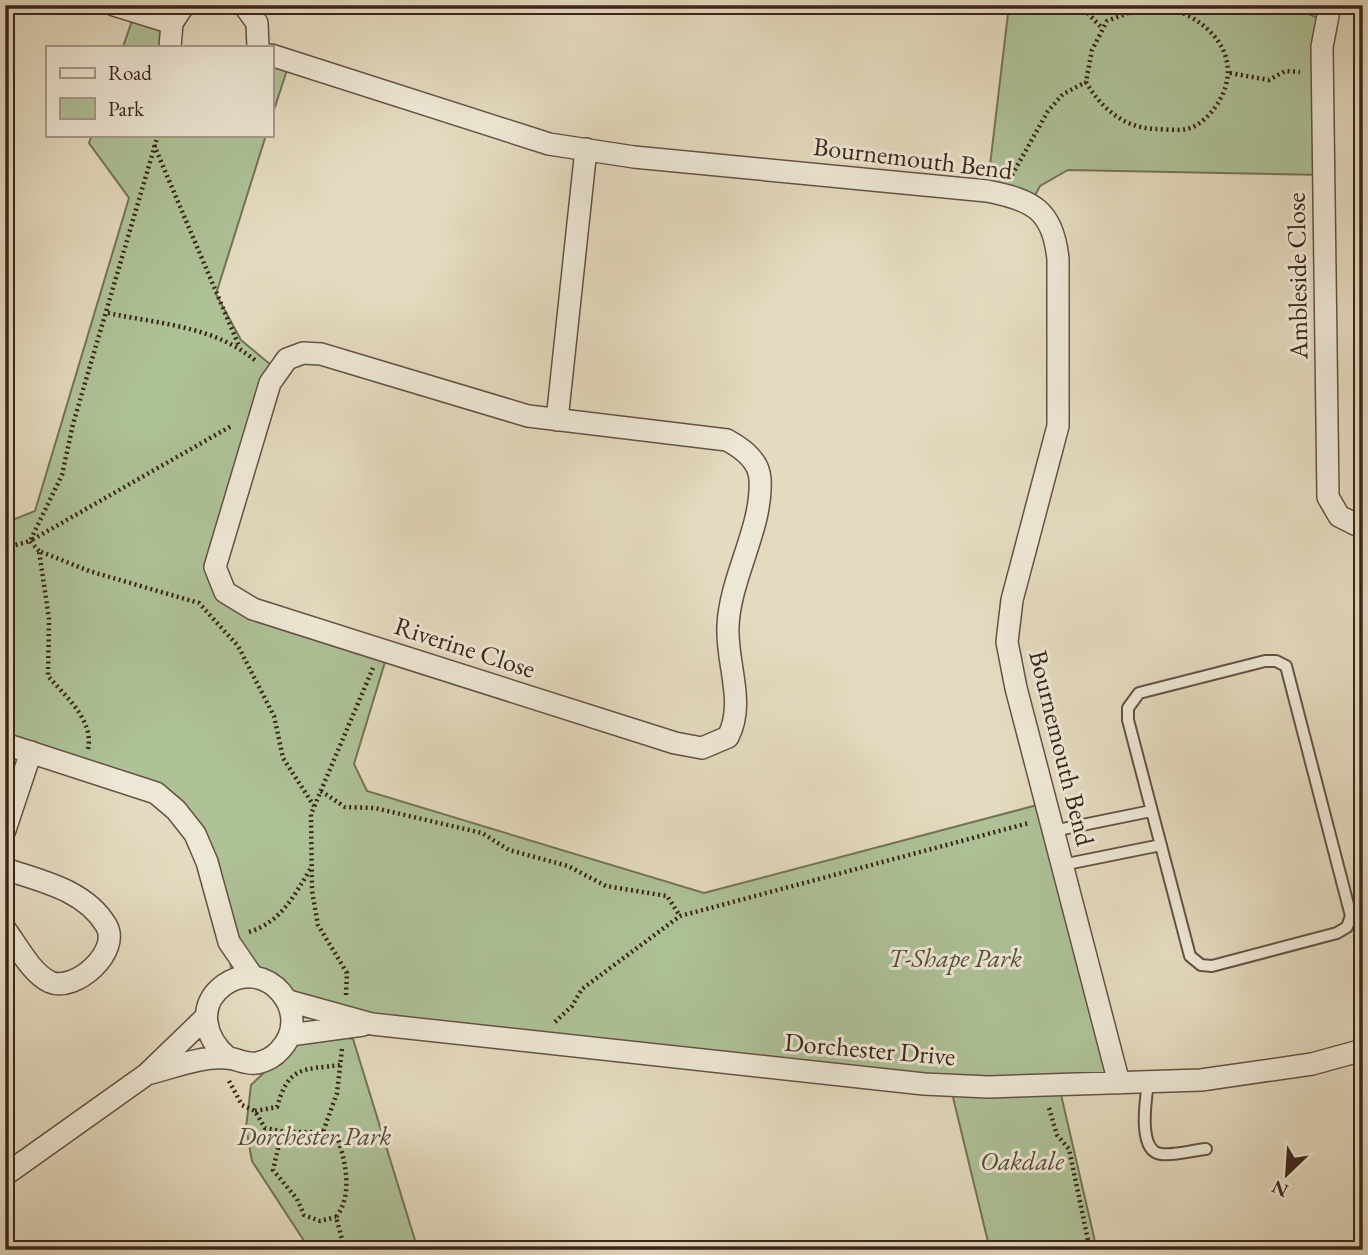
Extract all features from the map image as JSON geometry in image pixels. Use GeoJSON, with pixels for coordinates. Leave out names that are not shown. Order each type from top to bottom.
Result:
{"type":"FeatureCollection","features":[{"type":"Feature","properties":{"kind":"street"},"geometry":{"type":"LineString","coordinates":[[114,5],[172,23]]}},
{"type":"Feature","properties":{"kind":"street"},"geometry":{"type":"LineString","coordinates":[[170,46],[172,23],[184,5]]}},
{"type":"Feature","properties":{"kind":"street"},"geometry":{"type":"LineString","coordinates":[[244,5],[257,23],[258,46]]}},
{"type":"Feature","properties":{"kind":"street","name":"Ambleside Close"},"geometry":{"type":"LineString","coordinates":[[1330,5],[1322,47],[1328,497],[1339,516],[1363,528]]}},
{"type":"Feature","properties":{"kind":"street","name":"Bournemouth Bend"},"geometry":{"type":"LineString","coordinates":[[273,56],[549,144],[1012,196],[1031,203],[1047,219],[1055,233],[1058,259],[1058,426],[1012,600],[1007,642],[1051,825],[1119,1083]]}},
{"type":"Feature","properties":{"kind":"street"},"geometry":{"type":"LineString","coordinates":[[556,420],[586,149]]}},
{"type":"Feature","properties":{"kind":"street","name":"Riverine Close"},"geometry":{"type":"LineString","coordinates":[[303,353],[321,354],[498,408],[556,420],[727,440],[740,447],[753,460],[760,477],[759,501],[732,596],[727,627],[730,668],[737,703],[736,723],[728,737],[717,744],[691,747],[253,609],[225,592],[215,567],[273,376],[287,359],[303,353]]}},
{"type":"Feature","properties":{"kind":"street"},"geometry":{"type":"LineString","coordinates":[[5,744],[156,793],[176,810],[195,834],[207,862],[228,940],[253,977]]}},
{"type":"Feature","properties":{"kind":"street"},"geometry":{"type":"LineString","coordinates":[[5,830],[31,752]]}},
{"type":"Feature","properties":{"kind":"street"},"geometry":{"type":"LineString","coordinates":[[5,869],[68,891],[85,901],[108,927],[109,941],[99,961],[68,984],[58,984],[48,981],[36,972],[5,929]]}},
{"type":"Feature","properties":{"kind":"street"},"geometry":{"type":"LineString","coordinates":[[219,988],[228,940]]}},
{"type":"Feature","properties":{"kind":"street"},"geometry":{"type":"LineString","coordinates":[[5,1175],[147,1074],[206,1017],[212,997],[219,988],[232,980],[253,977],[276,986],[289,1001],[293,1016],[290,1035],[278,1053],[267,1060],[240,1062],[227,1057],[214,1045],[206,1017]]}},
{"type":"Feature","properties":{"kind":"street","name":"Dorchester Drive"},"geometry":{"type":"LineString","coordinates":[[289,1001],[345,1023]]}},
{"type":"Feature","properties":{"kind":"street","name":"Dorchester Drive"},"geometry":{"type":"LineString","coordinates":[[290,1035],[345,1023],[372,1024],[924,1084],[988,1087],[1148,1082],[1255,1074],[1363,1050]]}},
{"type":"Feature","properties":{"kind":"street"},"geometry":{"type":"LineString","coordinates":[[147,1074],[195,1061],[227,1057]]}},
{"type":"Feature","properties":{"kind":"lane"},"geometry":{"type":"LineString","coordinates":[[1265,661],[1276,661],[1286,666],[1351,916],[1347,926],[1337,933],[1212,966],[1201,965],[1190,956],[1161,845],[1128,720],[1132,699],[1139,693],[1265,661]]}},
{"type":"Feature","properties":{"kind":"lane"},"geometry":{"type":"LineString","coordinates":[[1051,825],[1151,811]]}},
{"type":"Feature","properties":{"kind":"lane"},"geometry":{"type":"LineString","coordinates":[[1062,865],[1161,845]]}},
{"type":"Feature","properties":{"kind":"lane"},"geometry":{"type":"LineString","coordinates":[[1148,1082],[1147,1145],[1161,1154],[1206,1149]]}},
{"type":"Feature","properties":{"kind":"path"},"geometry":{"type":"LineString","coordinates":[[1080,5],[1101,28]]}},
{"type":"Feature","properties":{"kind":"path"},"geometry":{"type":"LineString","coordinates":[[1152,5],[1179,11],[1208,29],[1226,56],[1230,73],[1214,110],[1200,123],[1187,129],[1145,128],[1128,123],[1105,108],[1086,82],[1087,66],[1101,28],[1117,15],[1152,5]]}},
{"type":"Feature","properties":{"kind":"path"},"geometry":{"type":"LineString","coordinates":[[1230,73],[1269,80],[1285,71],[1323,73]]}},
{"type":"Feature","properties":{"kind":"path"},"geometry":{"type":"LineString","coordinates":[[1012,196],[1010,182],[1016,164],[1048,111],[1063,94],[1086,82]]}},
{"type":"Feature","properties":{"kind":"path"},"geometry":{"type":"LineString","coordinates":[[30,541],[62,475],[73,424],[146,184],[153,144],[157,136]]}},
{"type":"Feature","properties":{"kind":"path"},"geometry":{"type":"LineString","coordinates":[[153,144],[239,346]]}},
{"type":"Feature","properties":{"kind":"path"},"geometry":{"type":"LineString","coordinates":[[108,313],[201,331],[239,346],[273,376]]}},
{"type":"Feature","properties":{"kind":"path"},"geometry":{"type":"LineString","coordinates":[[5,548],[30,541],[262,408]]}},
{"type":"Feature","properties":{"kind":"path"},"geometry":{"type":"LineString","coordinates":[[30,541],[39,551],[89,571],[199,603],[244,655],[274,716],[283,758],[314,806]]}},
{"type":"Feature","properties":{"kind":"path"},"geometry":{"type":"LineString","coordinates":[[39,551],[49,619],[48,676],[87,724],[90,739],[83,768]]}},
{"type":"Feature","properties":{"kind":"path"},"geometry":{"type":"LineString","coordinates":[[323,1132],[337,1093],[345,1023],[347,973],[318,925],[312,867],[311,814],[379,649]]}},
{"type":"Feature","properties":{"kind":"path"},"geometry":{"type":"LineString","coordinates":[[321,791],[345,807],[375,808],[482,833],[509,850],[568,866],[606,886],[667,897],[680,916]]}},
{"type":"Feature","properties":{"kind":"path"},"geometry":{"type":"LineString","coordinates":[[534,1042],[572,1006],[582,989],[680,916],[1051,825]]}},
{"type":"Feature","properties":{"kind":"path"},"geometry":{"type":"LineString","coordinates":[[228,940],[266,927],[288,906],[312,867]]}},
{"type":"Feature","properties":{"kind":"path"},"geometry":{"type":"LineString","coordinates":[[227,1057],[229,1085],[242,1105],[255,1111],[265,1128],[286,1132],[323,1132],[337,1137],[345,1157],[345,1206],[336,1217],[320,1221],[304,1215],[297,1199],[273,1170],[280,1140],[286,1132]]}},
{"type":"Feature","properties":{"kind":"path"},"geometry":{"type":"LineString","coordinates":[[255,1111],[277,1107],[291,1076],[303,1068],[341,1065]]}},
{"type":"Feature","properties":{"kind":"path"},"geometry":{"type":"LineString","coordinates":[[1046,1085],[1057,1135],[1069,1149],[1090,1250]]}},
{"type":"Feature","properties":{"kind":"path"},"geometry":{"type":"LineString","coordinates":[[336,1217],[345,1250]]}},
{"type":"Feature","properties":{"kind":"green space"},"geometry":{"type":"Polygon","coordinates":[[[1009,5],[1287,5],[1325,21],[1324,175],[1068,170],[1040,186],[1031,203],[987,191],[1009,5]]]}},
{"type":"Feature","properties":{"kind":"green space"},"geometry":{"type":"Polygon","coordinates":[[[135,12],[172,23],[170,46],[123,46],[135,12]]]}},
{"type":"Feature","properties":{"kind":"green space"},"geometry":{"type":"Polygon","coordinates":[[[273,56],[290,61],[273,113],[273,56]]]}},
{"type":"Feature","properties":{"kind":"green space","name":"T-Shape Park"},"geometry":{"type":"Polygon","coordinates":[[[92,136],[266,136],[216,294],[241,340],[277,370],[218,554],[225,592],[388,652],[354,764],[367,791],[704,893],[1045,803],[1119,1083],[1059,1086],[1097,1250],[990,1250],[950,1085],[293,1016],[276,986],[232,980],[228,938],[176,810],[5,744],[5,523],[35,511],[129,198],[89,143],[92,136]]]}},
{"type":"Feature","properties":{"kind":"green space","name":"Dorchester Park"},"geometry":{"type":"Polygon","coordinates":[[[308,1031],[353,1039],[418,1250],[310,1250],[252,1161],[246,1128],[251,1085],[308,1031]]]}},
{"type":"Feature","properties":{"kind":"park label","name":"Oakdale"},"geometry":{"type":"Point","coordinates":[1022,1161]}}]}
